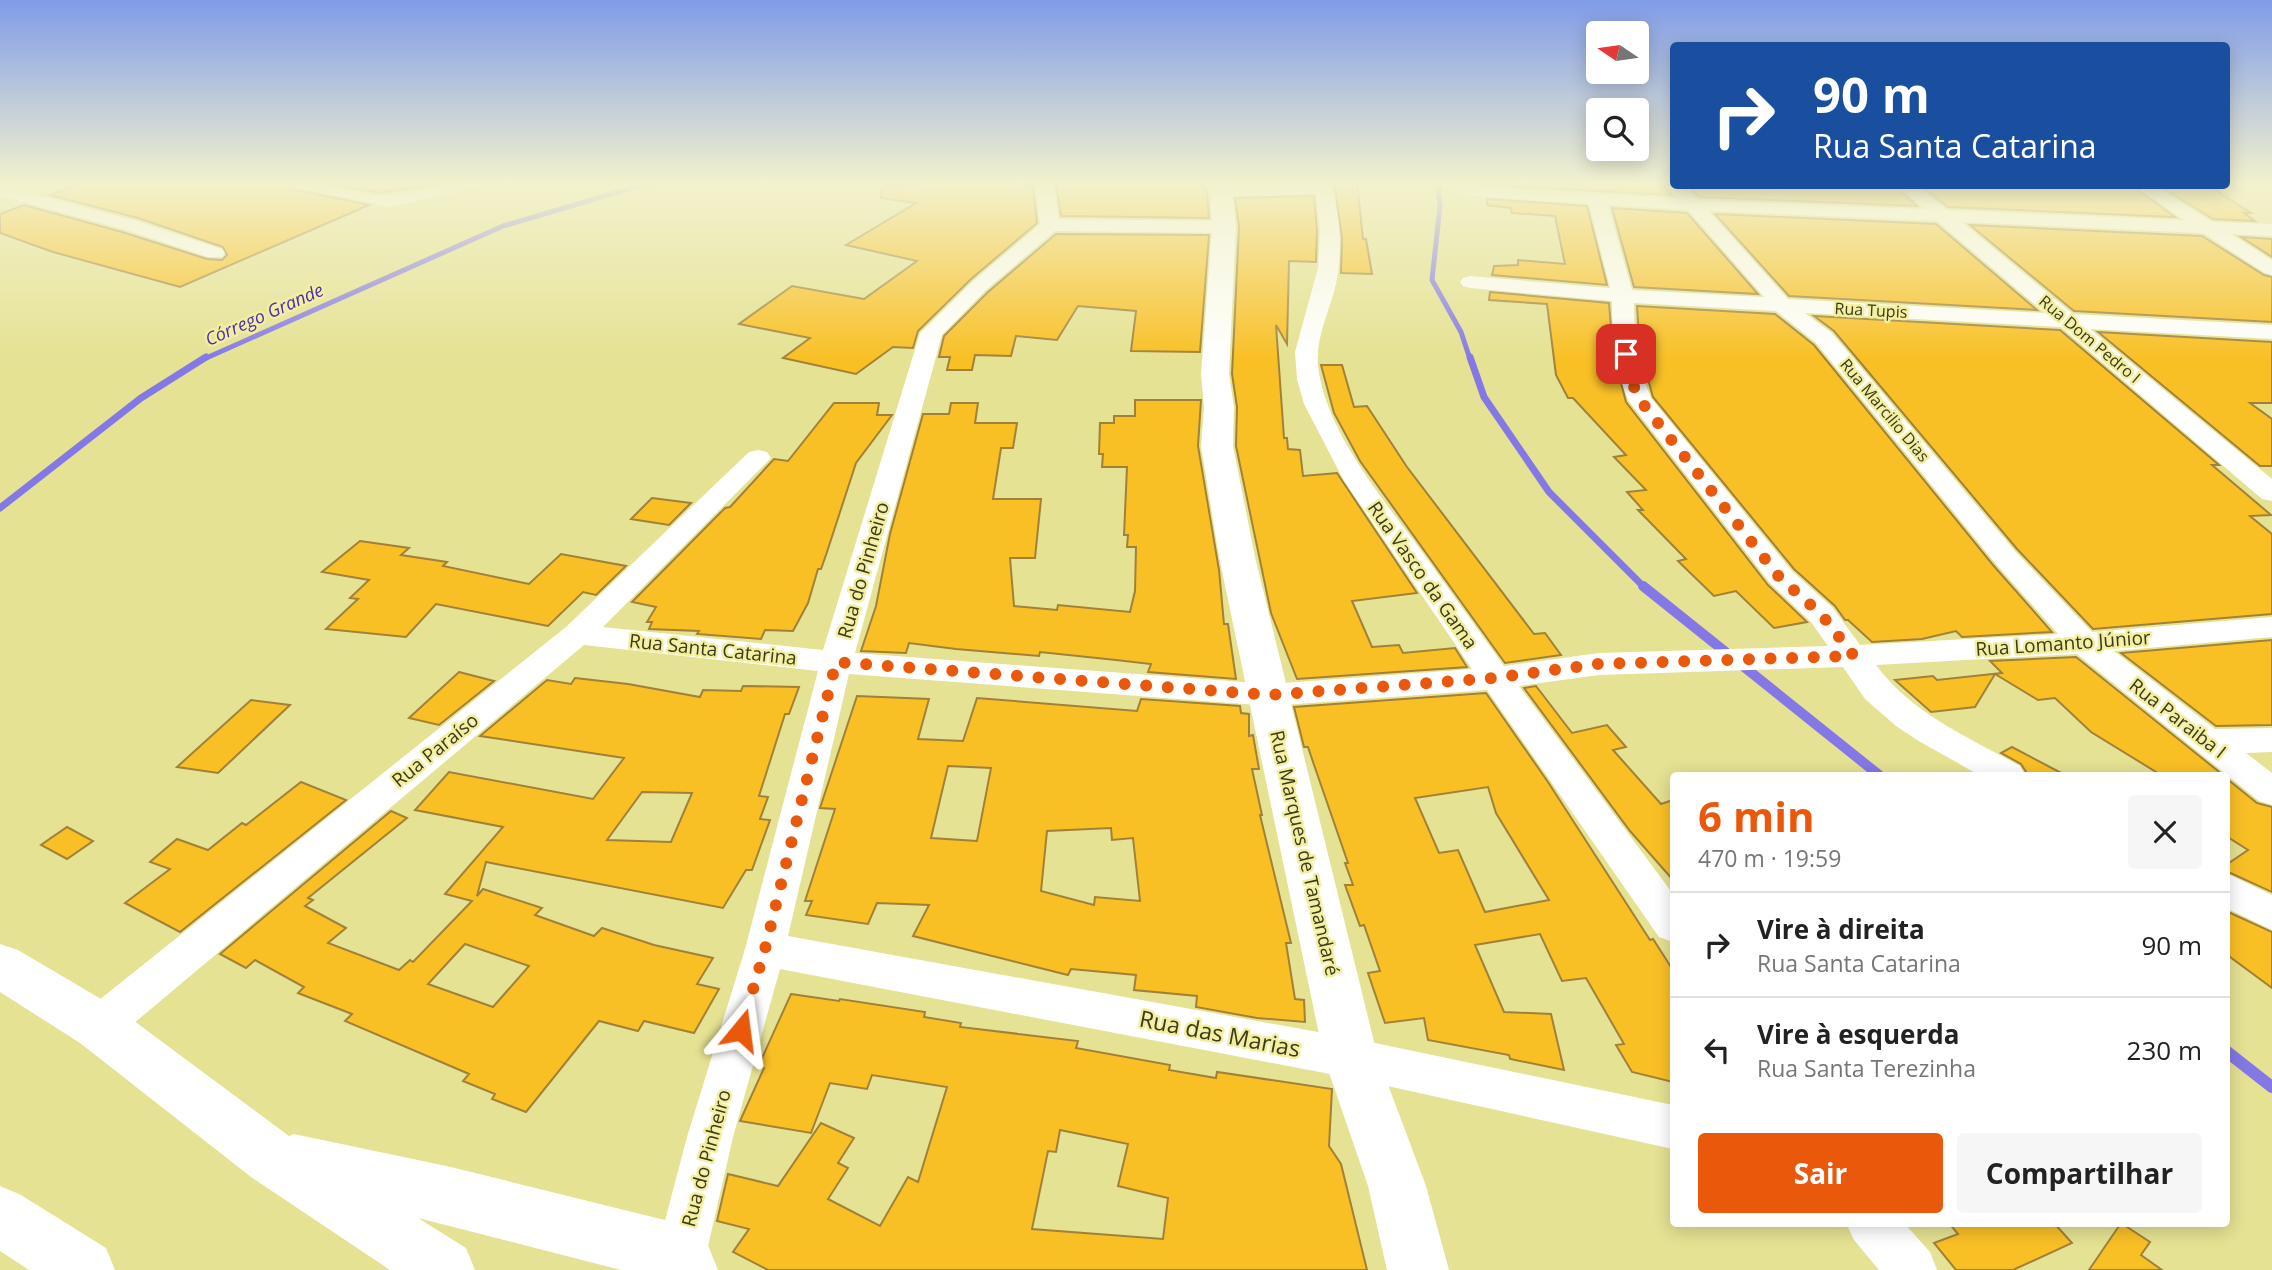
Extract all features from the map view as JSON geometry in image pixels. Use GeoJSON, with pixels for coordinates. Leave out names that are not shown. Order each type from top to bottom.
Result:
{"type":"FeatureCollection","features":[{"type":"Feature","properties":{"kind":"main road","name":"Rua Marques de Tamandaré"},"geometry":{"type":"LineString","coordinates":[[1219,241],[1215,374],[1219,407],[1217,446],[1237,557],[1351,1058],[1397,1186],[1418,1270]]}},
{"type":"Feature","properties":{"kind":"main road"},"geometry":{"type":"LineString","coordinates":[[0,965],[99,1026],[271,1157],[444,1270]]}},
{"type":"Feature","properties":{"kind":"main road"},"geometry":{"type":"LineString","coordinates":[[271,1157],[451,1196],[684,1263]]}},
{"type":"Feature","properties":{"kind":"main road"},"geometry":{"type":"LineString","coordinates":[[0,1216],[84,1270]]}},
{"type":"Feature","properties":{"kind":"street"},"geometry":{"type":"LineString","coordinates":[[179,241],[215,253]]}},
{"type":"Feature","properties":{"kind":"street","name":"Rua do Pinheiro"},"geometry":{"type":"LineString","coordinates":[[684,1263],[710,1137],[765,949],[836,662],[931,333],[979,285],[1033,241]]}},
{"type":"Feature","properties":{"kind":"street","name":"Rua Vasco da Gama"},"geometry":{"type":"LineString","coordinates":[[1330,241],[1326,283],[1311,324],[1306,350],[1309,379],[1321,414],[1358,482],[1494,678],[1670,921]]}},
{"type":"Feature","properties":{"kind":"street"},"geometry":{"type":"LineString","coordinates":[[1608,241],[1623,296],[1623,332],[1629,376],[1640,400],[1780,578],[1822,615],[1877,691],[1908,718],[2002,772]]}},
{"type":"Feature","properties":{"kind":"street","name":"Rua Marcilio Dias"},"geometry":{"type":"LineString","coordinates":[[1725,241],[1782,305],[1824,338],[2005,557],[2084,643]]}},
{"type":"Feature","properties":{"kind":"street","name":"Rua Dom Pedro I"},"geometry":{"type":"LineString","coordinates":[[1972,241],[2071,321],[2272,494]]}},
{"type":"Feature","properties":{"kind":"street"},"geometry":{"type":"LineString","coordinates":[[2227,241],[2272,269]]}},
{"type":"Feature","properties":{"kind":"street","name":"Rua Tupis"},"geometry":{"type":"LineString","coordinates":[[1470,282],[1623,296],[2272,332]]}},
{"type":"Feature","properties":{"kind":"street","name":"Rua Paraíso"},"geometry":{"type":"LineString","coordinates":[[99,1026],[578,634],[758,458]]}},
{"type":"Feature","properties":{"kind":"street","name":"Rua Lomanto Júnior"},"geometry":{"type":"LineString","coordinates":[[1854,656],[2084,643],[2272,627]]}},
{"type":"Feature","properties":{"kind":"street","name":"Rua Santa Catarina"},"geometry":{"type":"LineString","coordinates":[[578,634],[836,662],[1270,695],[1494,678],[1598,664],[1811,655],[1854,656]]}},
{"type":"Feature","properties":{"kind":"street","name":"Rua Paraiba I"},"geometry":{"type":"LineString","coordinates":[[2084,643],[2272,792]]}},
{"type":"Feature","properties":{"kind":"street"},"geometry":{"type":"LineString","coordinates":[[2206,741],[2272,740]]}},
{"type":"Feature","properties":{"kind":"street"},"geometry":{"type":"LineString","coordinates":[[2230,891],[2272,914]]}},
{"type":"Feature","properties":{"kind":"street","name":"Rua das Marias"},"geometry":{"type":"LineString","coordinates":[[765,949],[1351,1058],[1670,1126]]}},
{"type":"Feature","properties":{"kind":"street"},"geometry":{"type":"LineString","coordinates":[[1874,1227],[1912,1270]]}},
{"type":"Feature","properties":{"kind":"building"},"geometry":{"type":"Polygon","coordinates":[[[23,241],[151,241],[207,259],[222,260],[227,255],[223,247],[206,241],[285,241],[180,287],[23,241]]]}},
{"type":"Feature","properties":{"kind":"building"},"geometry":{"type":"Polygon","coordinates":[[[852,241],[1016,241],[970,280],[918,331],[913,348],[893,347],[856,374],[783,358],[810,338],[739,324],[792,286],[864,299],[917,261],[846,245],[852,241]]]}},
{"type":"Feature","properties":{"kind":"building"},"geometry":{"type":"Polygon","coordinates":[[[1047,241],[1209,241],[1200,352],[1131,351],[1136,311],[1078,306],[1057,340],[1016,336],[1011,356],[975,355],[972,370],[947,370],[950,357],[939,357],[944,336],[988,292],[1047,241]]]}},
{"type":"Feature","properties":{"kind":"building"},"geometry":{"type":"Polygon","coordinates":[[[1238,241],[1317,241],[1316,262],[1289,261],[1287,344],[1276,325],[1284,438],[1287,438],[1288,449],[1300,450],[1303,476],[1337,473],[1417,593],[1352,601],[1372,647],[1399,645],[1403,653],[1455,648],[1467,667],[1297,679],[1271,613],[1236,446],[1237,407],[1232,374],[1238,241]]]}},
{"type":"Feature","properties":{"kind":"building"},"geometry":{"type":"Polygon","coordinates":[[[1342,241],[1366,241],[1372,274],[1341,273],[1342,241]]]}},
{"type":"Feature","properties":{"kind":"building"},"geometry":{"type":"Polygon","coordinates":[[[1560,241],[1596,241],[1607,285],[1492,275],[1494,266],[1518,265],[1518,260],[1565,264],[1560,241]]]}},
{"type":"Feature","properties":{"kind":"building"},"geometry":{"type":"Polygon","coordinates":[[[1621,241],[1712,241],[1758,294],[1634,287],[1621,241]]]}},
{"type":"Feature","properties":{"kind":"building"},"geometry":{"type":"Polygon","coordinates":[[[1740,241],[1956,241],[2037,310],[1789,296],[1740,241]]]}},
{"type":"Feature","properties":{"kind":"building"},"geometry":{"type":"Polygon","coordinates":[[[1990,241],[2210,241],[2264,275],[2272,277],[2272,322],[2074,311],[1990,241]]]}},
{"type":"Feature","properties":{"kind":"building"},"geometry":{"type":"Polygon","coordinates":[[[2248,241],[2272,241],[2272,257],[2248,241]]]}},
{"type":"Feature","properties":{"kind":"building"},"geometry":{"type":"Polygon","coordinates":[[[1490,292],[1609,303],[1613,352],[1626,402],[1768,585],[1807,622],[1774,628],[1736,591],[1714,596],[1678,561],[1686,559],[1638,510],[1643,510],[1627,492],[1646,490],[1614,457],[1626,455],[1573,398],[1568,398],[1556,375],[1547,304],[1489,300],[1490,292]]]}},
{"type":"Feature","properties":{"kind":"building"},"geometry":{"type":"Polygon","coordinates":[[[1637,306],[1775,314],[1814,345],[1993,565],[2052,632],[1962,637],[1956,631],[1922,639],[1872,642],[1845,620],[1835,606],[1794,569],[1653,397],[1640,351],[1637,306]]]}},
{"type":"Feature","properties":{"kind":"building"},"geometry":{"type":"Polygon","coordinates":[[[1814,316],[2060,330],[2219,465],[2212,465],[2271,515],[2250,516],[2272,534],[2272,614],[2093,629],[2017,549],[1834,331],[1814,316]]]}},
{"type":"Feature","properties":{"kind":"building"},"geometry":{"type":"Polygon","coordinates":[[[2098,332],[2272,342],[2272,403],[2250,403],[2272,419],[2272,466],[2260,466],[2098,332]]]}},
{"type":"Feature","properties":{"kind":"building"},"geometry":{"type":"Polygon","coordinates":[[[1321,365],[1342,365],[1354,407],[1367,406],[1407,467],[1534,634],[1545,633],[1561,655],[1505,663],[1360,461],[1334,413],[1321,365]]]}},
{"type":"Feature","properties":{"kind":"building"},"geometry":{"type":"Polygon","coordinates":[[[1135,400],[1201,400],[1198,446],[1219,570],[1224,624],[1228,624],[1236,679],[1148,672],[1151,664],[1040,652],[1039,656],[909,643],[906,653],[861,651],[876,606],[890,534],[923,414],[949,414],[951,403],[978,403],[975,423],[1017,423],[1013,448],[1001,448],[993,499],[1041,499],[1035,558],[1010,558],[1014,606],[1057,610],[1058,605],[1130,612],[1135,591],[1136,547],[1127,547],[1128,535],[1124,535],[1127,467],[1102,467],[1103,454],[1099,454],[1100,423],[1114,423],[1114,416],[1135,416],[1135,400]]]}},
{"type":"Feature","properties":{"kind":"building"},"geometry":{"type":"Polygon","coordinates":[[[834,403],[879,403],[877,415],[892,415],[856,463],[821,569],[818,569],[808,603],[793,631],[765,630],[761,639],[697,634],[699,631],[649,629],[652,622],[647,622],[656,607],[632,602],[725,508],[730,507],[774,459],[788,461],[834,403]]]}},
{"type":"Feature","properties":{"kind":"building"},"geometry":{"type":"Polygon","coordinates":[[[652,498],[691,503],[669,525],[631,519],[652,498]]]}},
{"type":"Feature","properties":{"kind":"building"},"geometry":{"type":"Polygon","coordinates":[[[360,541],[409,548],[401,555],[447,562],[443,566],[529,584],[561,554],[626,566],[596,595],[583,592],[548,626],[436,604],[406,637],[326,629],[358,599],[350,598],[369,580],[322,572],[360,541]]]}},
{"type":"Feature","properties":{"kind":"building"},"geometry":{"type":"Polygon","coordinates":[[[2272,640],[2272,725],[2216,726],[2121,653],[2272,640]]]}},
{"type":"Feature","properties":{"kind":"building"},"geometry":{"type":"Polygon","coordinates":[[[2076,657],[2219,772],[2156,772],[2091,732],[2055,698],[2038,700],[1995,674],[1975,707],[1931,712],[1895,680],[1933,676],[1937,680],[2002,673],[1990,661],[2076,657]]]}},
{"type":"Feature","properties":{"kind":"building"},"geometry":{"type":"Polygon","coordinates":[[[459,672],[494,681],[439,725],[409,718],[459,672]]]}},
{"type":"Feature","properties":{"kind":"building"},"geometry":{"type":"Polygon","coordinates":[[[575,678],[700,697],[703,690],[741,691],[743,686],[799,687],[789,714],[785,714],[759,796],[768,797],[760,819],[770,820],[752,870],[746,870],[723,908],[486,862],[477,896],[483,889],[542,908],[535,915],[594,936],[602,928],[654,945],[713,958],[697,984],[719,989],[694,1033],[644,1021],[638,1031],[599,1021],[526,1112],[492,1099],[495,1094],[463,1081],[469,1074],[345,1021],[352,1014],[298,993],[304,987],[255,960],[246,968],[220,954],[391,811],[407,818],[308,898],[313,900],[305,906],[346,928],[328,943],[399,970],[410,960],[413,962],[472,901],[445,894],[503,827],[415,810],[449,772],[593,799],[624,758],[480,736],[547,680],[571,684],[575,678]],[[642,792],[607,840],[671,842],[692,793],[642,792]],[[465,944],[428,984],[493,1007],[529,966],[465,944]]]}},
{"type":"Feature","properties":{"kind":"building"},"geometry":{"type":"Polygon","coordinates":[[[1536,686],[1572,733],[1607,725],[1626,747],[1613,750],[1661,804],[1670,801],[1670,877],[1630,831],[1524,688],[1536,686]]]}},
{"type":"Feature","properties":{"kind":"building"},"geometry":{"type":"Polygon","coordinates":[[[1486,693],[1548,782],[1650,940],[1653,939],[1670,965],[1670,1081],[1632,1072],[1616,1045],[1624,1044],[1586,978],[1562,981],[1540,934],[1475,945],[1504,1012],[1551,1014],[1564,1070],[1510,1059],[1509,1055],[1428,1040],[1424,1018],[1385,1023],[1368,973],[1380,971],[1364,925],[1360,926],[1345,885],[1353,885],[1345,863],[1348,863],[1308,747],[1304,747],[1294,707],[1486,693]],[[1488,787],[1415,798],[1439,853],[1458,850],[1485,912],[1549,900],[1496,813],[1488,787]]]}},
{"type":"Feature","properties":{"kind":"building"},"geometry":{"type":"Polygon","coordinates":[[[857,696],[929,699],[918,739],[963,741],[977,698],[1137,711],[1141,699],[1240,706],[1241,713],[1249,714],[1249,736],[1253,735],[1259,769],[1252,769],[1260,815],[1291,943],[1286,943],[1295,999],[1304,1000],[1305,1022],[1257,1018],[1196,1007],[1197,996],[1134,990],[1136,975],[1071,969],[1068,975],[913,936],[929,905],[877,903],[868,924],[806,915],[812,901],[805,901],[835,809],[820,808],[857,696]],[[948,766],[931,838],[977,841],[991,768],[948,766]],[[1111,828],[1047,831],[1041,891],[1094,905],[1095,897],[1140,901],[1133,838],[1112,840],[1111,828]]]}},
{"type":"Feature","properties":{"kind":"building"},"geometry":{"type":"Polygon","coordinates":[[[251,700],[290,705],[218,773],[177,767],[251,700]]]}},
{"type":"Feature","properties":{"kind":"building"},"geometry":{"type":"Polygon","coordinates":[[[2012,747],[2059,772],[2026,772],[2021,764],[2001,753],[2012,747]]]}},
{"type":"Feature","properties":{"kind":"building"},"geometry":{"type":"Polygon","coordinates":[[[2230,781],[2257,803],[2272,807],[2272,892],[2230,873],[2230,862],[2248,850],[2230,839],[2230,781]]]}},
{"type":"Feature","properties":{"kind":"building"},"geometry":{"type":"Polygon","coordinates":[[[301,782],[346,800],[180,932],[125,903],[170,869],[150,862],[177,839],[208,850],[242,823],[246,825],[301,782]]]}},
{"type":"Feature","properties":{"kind":"building"},"geometry":{"type":"Polygon","coordinates":[[[67,827],[93,841],[67,859],[41,845],[67,827]]]}},
{"type":"Feature","properties":{"kind":"building"},"geometry":{"type":"Polygon","coordinates":[[[2230,913],[2272,932],[2272,988],[2230,957],[2230,913]]]}},
{"type":"Feature","properties":{"kind":"building"},"geometry":{"type":"Polygon","coordinates":[[[791,994],[925,1012],[924,1017],[961,1023],[960,1027],[1078,1041],[1076,1048],[1170,1065],[1169,1070],[1216,1078],[1217,1072],[1332,1089],[1329,1146],[1341,1164],[1367,1270],[768,1270],[733,1252],[749,1229],[717,1221],[728,1174],[778,1186],[821,1123],[854,1138],[838,1163],[848,1168],[828,1199],[880,1226],[908,1177],[918,1182],[947,1087],[872,1075],[867,1089],[830,1083],[811,1133],[740,1121],[764,1068],[758,1067],[791,994]],[[1060,1130],[1056,1152],[1048,1151],[1032,1229],[1163,1239],[1168,1198],[1118,1186],[1128,1144],[1060,1130]]]}},
{"type":"Feature","properties":{"kind":"building"},"geometry":{"type":"Polygon","coordinates":[[[1952,1227],[2058,1227],[2072,1243],[2013,1270],[1956,1270],[1934,1243],[1958,1234],[1952,1227]]]}},
{"type":"Feature","properties":{"kind":"building"},"geometry":{"type":"Polygon","coordinates":[[[2118,1227],[2127,1227],[2150,1242],[2141,1255],[2162,1270],[2089,1270],[2118,1227]]]}},
{"type":"Feature","properties":{"kind":"waterway","name":"Córrego Grande"},"geometry":{"type":"LineString","coordinates":[[204,359],[469,241]]}},
{"type":"Feature","properties":{"kind":"waterway"},"geometry":{"type":"LineString","coordinates":[[1436,241],[1432,280],[1461,332],[1470,359]]}},
{"type":"Feature","properties":{"kind":"waterway","name":"Córrego Grande"},"geometry":{"type":"LineString","coordinates":[[0,508],[141,398],[206,357]]}},
{"type":"Feature","properties":{"kind":"waterway"},"geometry":{"type":"LineString","coordinates":[[1470,357],[1484,397],[1549,492],[1643,586]]}},
{"type":"Feature","properties":{"kind":"waterway"},"geometry":{"type":"LineString","coordinates":[[1643,586],[1875,772]]}},
{"type":"Feature","properties":{"kind":"waterway"},"geometry":{"type":"LineString","coordinates":[[2230,1054],[2272,1087]]}},
{"type":"Feature","properties":{"kind":"route"},"geometry":{"type":"LineString","coordinates":[[741,1030],[765,949],[836,662],[1270,695],[1494,678],[1598,664],[1811,655],[1854,656],[1822,615],[1780,578],[1640,400],[1629,376],[1626,354]]}}]}
